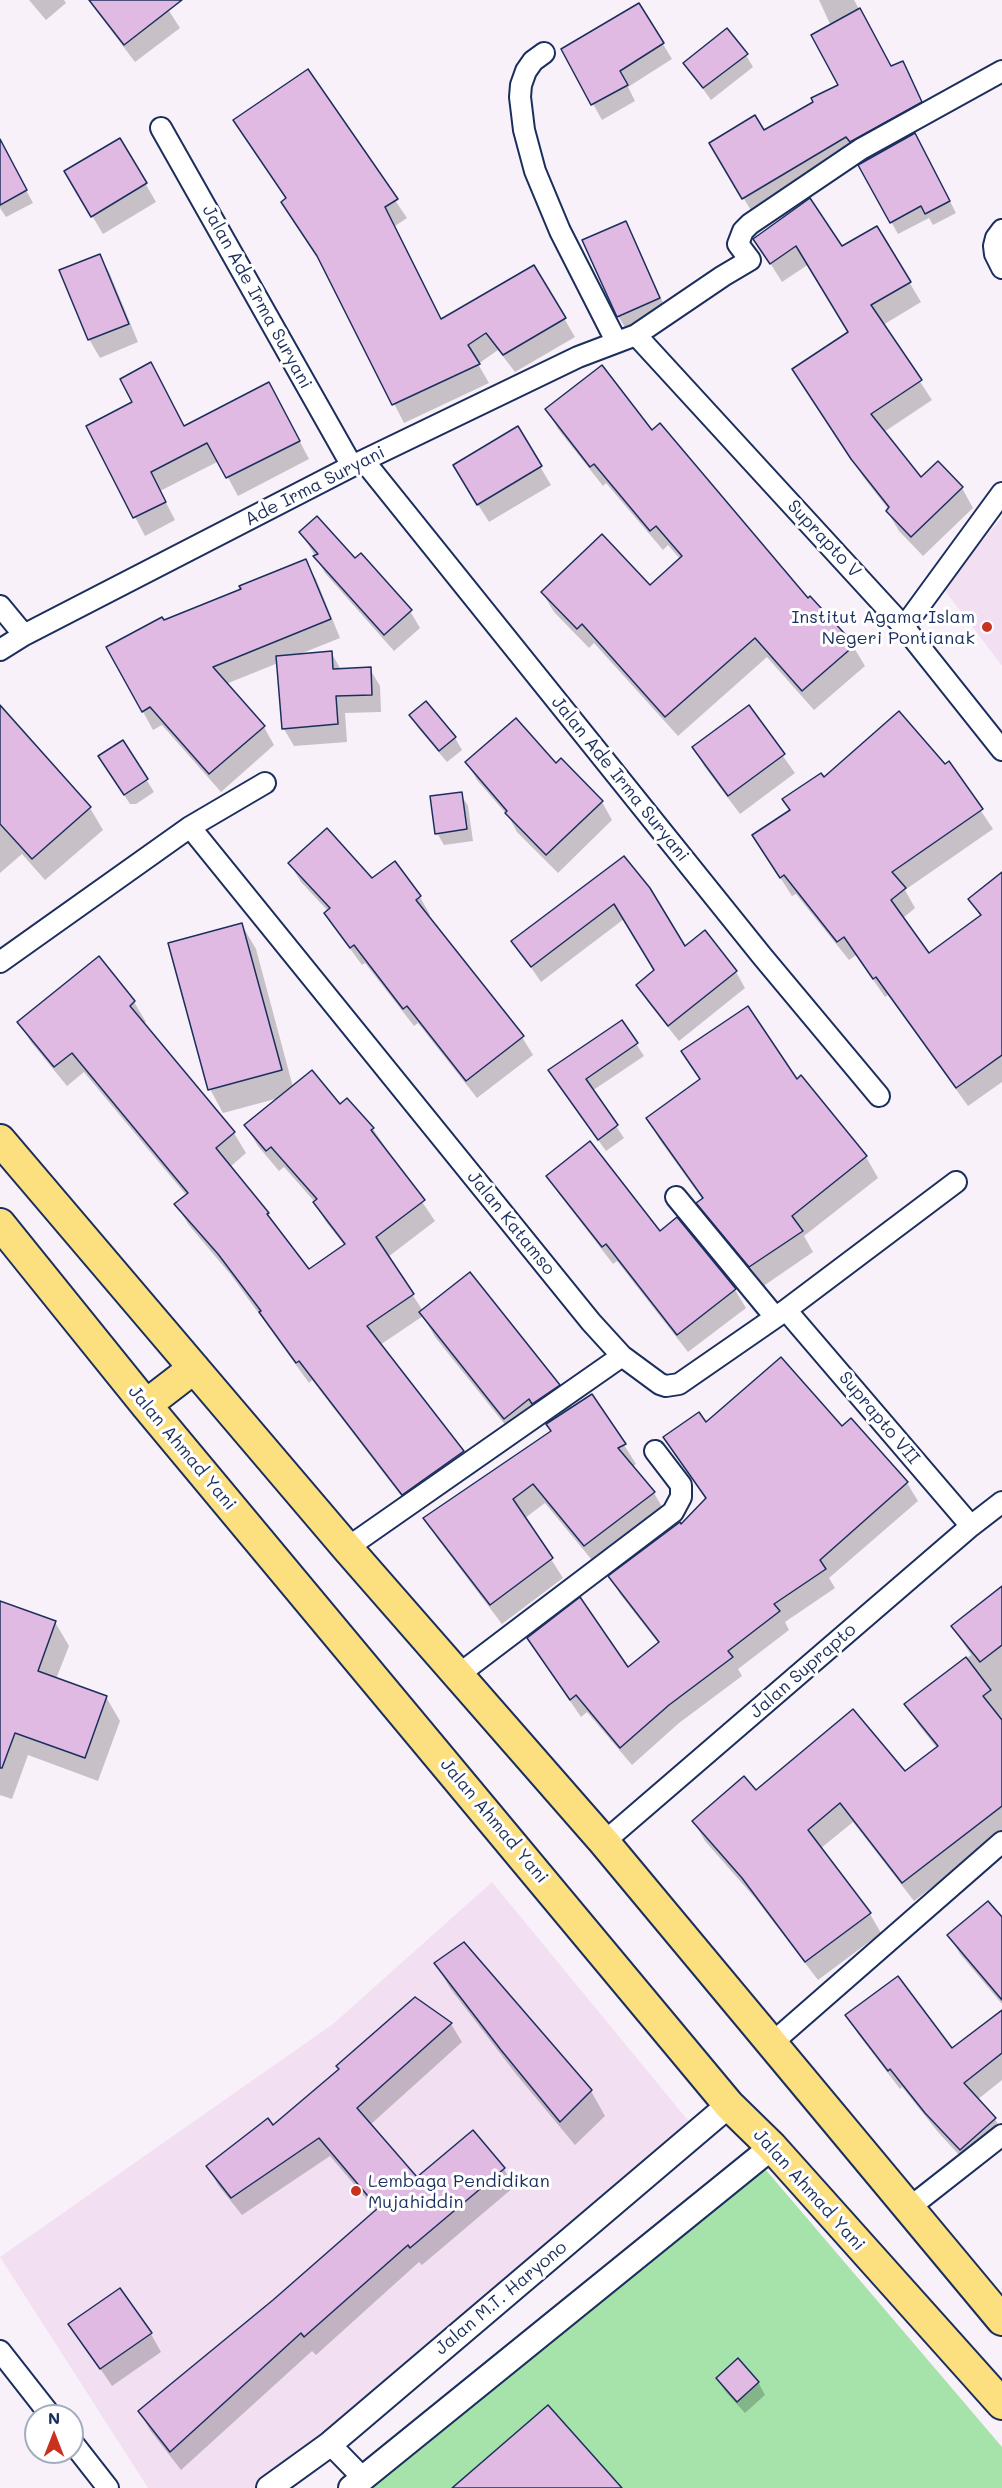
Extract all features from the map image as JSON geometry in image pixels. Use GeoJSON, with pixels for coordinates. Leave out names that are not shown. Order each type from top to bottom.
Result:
{"type":"FeatureCollection","features":[{"type":"Feature","properties":{"kind":"main road"},"geometry":{"type":"LineString","coordinates":[[0,1140],[347,1548],[604,1842],[1002,2320]]}},
{"type":"Feature","properties":{"kind":"main road","name":"Jalan Ahmad Yani"},"geometry":{"type":"LineString","coordinates":[[0,1224],[146,1405],[729,2104],[772,2147],[1002,2404]]}},
{"type":"Feature","properties":{"kind":"main road"},"geometry":{"type":"LineString","coordinates":[[146,1405],[194,1368]]}},
{"type":"Feature","properties":{"kind":"street"},"geometry":{"type":"LineString","coordinates":[[544,52],[526,71],[521,85],[524,130],[535,171],[560,231],[616,341]]}},
{"type":"Feature","properties":{"kind":"street","name":"Ade Irma Suryani"},"geometry":{"type":"LineString","coordinates":[[0,650],[24,635],[358,464],[578,357],[636,335],[750,260],[738,244],[743,231],[750,224],[861,149],[1002,71]]}},
{"type":"Feature","properties":{"kind":"street","name":"Jalan Ade Irma Suryani"},"geometry":{"type":"LineString","coordinates":[[161,128],[358,464],[879,1096]]}},
{"type":"Feature","properties":{"kind":"street"},"geometry":{"type":"LineString","coordinates":[[1002,230],[996,238],[994,250],[1002,268]]}},
{"type":"Feature","properties":{"kind":"street","name":"Suprapto V"},"geometry":{"type":"LineString","coordinates":[[636,335],[904,627],[1002,750]]}},
{"type":"Feature","properties":{"kind":"street"},"geometry":{"type":"LineString","coordinates":[[904,627],[1002,493]]}},
{"type":"Feature","properties":{"kind":"street"},"geometry":{"type":"LineString","coordinates":[[0,606],[24,635]]}},
{"type":"Feature","properties":{"kind":"street"},"geometry":{"type":"LineString","coordinates":[[0,963],[190,827],[265,783]]}},
{"type":"Feature","properties":{"kind":"street","name":"Jalan Katamso"},"geometry":{"type":"LineString","coordinates":[[190,827],[591,1322],[622,1356],[660,1384],[673,1386],[685,1381],[781,1313],[956,1182]]}},
{"type":"Feature","properties":{"kind":"street","name":"Suprapto VII"},"geometry":{"type":"LineString","coordinates":[[676,1197],[971,1526]]}},
{"type":"Feature","properties":{"kind":"street"},"geometry":{"type":"LineString","coordinates":[[347,1548],[622,1356]]}},
{"type":"Feature","properties":{"kind":"street"},"geometry":{"type":"LineString","coordinates":[[458,1675],[673,1512],[681,1497],[681,1485],[655,1451]]}},
{"type":"Feature","properties":{"kind":"street","name":"Jalan Suprapto"},"geometry":{"type":"LineString","coordinates":[[604,1842],[971,1526],[1002,1502]]}},
{"type":"Feature","properties":{"kind":"street"},"geometry":{"type":"LineString","coordinates":[[771,2043],[1002,1842]]}},
{"type":"Feature","properties":{"kind":"street","name":"Jalan M.T. Haryono"},"geometry":{"type":"LineString","coordinates":[[269,2488],[330,2444],[729,2104]]}},
{"type":"Feature","properties":{"kind":"street"},"geometry":{"type":"LineString","coordinates":[[909,2208],[1002,2135]]}},
{"type":"Feature","properties":{"kind":"street"},"geometry":{"type":"LineString","coordinates":[[330,2444],[357,2483],[772,2147]]}},
{"type":"Feature","properties":{"kind":"street"},"geometry":{"type":"LineString","coordinates":[[0,2350],[42,2404]]}},
{"type":"Feature","properties":{"kind":"street"},"geometry":{"type":"LineString","coordinates":[[84,2457],[108,2488]]}},
{"type":"Feature","properties":{"kind":"shaded area","name":"Institut Agama Islam Negeri Pontianak"},"geometry":{"type":"Polygon","coordinates":[[[1002,517],[1002,666],[943,588],[1002,517]]]}},
{"type":"Feature","properties":{"kind":"shaded area","name":"Lembaga Pendidikan Mujahiddin"},"geometry":{"type":"Polygon","coordinates":[[[492,1882],[691,2124],[265,2488],[148,2488],[0,2257],[333,2024],[492,1882]]]}},
{"type":"Feature","properties":{"kind":"green space"},"geometry":{"type":"Polygon","coordinates":[[[754,2156],[1002,2447],[1002,2488],[367,2488],[754,2156]]]}},
{"type":"Feature","properties":{"kind":"building"},"geometry":{"type":"Polygon","coordinates":[[[89,0],[182,0],[124,45],[89,0]]]}},
{"type":"Feature","properties":{"kind":"building"},"geometry":{"type":"Polygon","coordinates":[[[639,3],[664,43],[620,71],[628,85],[591,105],[561,49],[639,3]]]}},
{"type":"Feature","properties":{"kind":"building"},"geometry":{"type":"Polygon","coordinates":[[[860,8],[891,66],[903,61],[922,102],[850,142],[846,137],[742,199],[709,143],[755,115],[764,130],[813,102],[811,98],[838,85],[811,35],[860,8]]]}},
{"type":"Feature","properties":{"kind":"building"},"geometry":{"type":"Polygon","coordinates":[[[727,28],[748,54],[703,88],[683,63],[727,28]]]}},
{"type":"Feature","properties":{"kind":"building"},"geometry":{"type":"Polygon","coordinates":[[[308,69],[398,199],[385,207],[441,319],[534,265],[566,318],[503,355],[486,333],[468,345],[480,364],[392,405],[317,256],[281,202],[286,198],[233,120],[308,69]]]}},
{"type":"Feature","properties":{"kind":"building"},"geometry":{"type":"Polygon","coordinates":[[[915,133],[950,201],[925,214],[921,206],[890,223],[858,165],[915,133]]]}},
{"type":"Feature","properties":{"kind":"building"},"geometry":{"type":"Polygon","coordinates":[[[120,138],[147,183],[91,217],[64,171],[120,138]]]}},
{"type":"Feature","properties":{"kind":"building"},"geometry":{"type":"Polygon","coordinates":[[[0,139],[27,190],[0,205],[0,139]]]}},
{"type":"Feature","properties":{"kind":"building"},"geometry":{"type":"Polygon","coordinates":[[[810,198],[842,246],[877,226],[911,282],[871,305],[922,380],[871,414],[921,477],[938,461],[963,487],[911,537],[886,511],[889,507],[851,459],[792,369],[848,332],[796,246],[770,264],[753,239],[810,198]]]}},
{"type":"Feature","properties":{"kind":"building"},"geometry":{"type":"Polygon","coordinates":[[[626,221],[660,298],[617,317],[582,240],[626,221]]]}},
{"type":"Feature","properties":{"kind":"building"},"geometry":{"type":"Polygon","coordinates":[[[100,254],[129,324],[88,340],[59,270],[100,254]]]}},
{"type":"Feature","properties":{"kind":"building"},"geometry":{"type":"Polygon","coordinates":[[[151,362],[184,426],[269,382],[300,441],[226,478],[207,443],[151,472],[166,502],[133,518],[86,426],[132,402],[120,379],[151,362]]]}},
{"type":"Feature","properties":{"kind":"building"},"geometry":{"type":"Polygon","coordinates":[[[602,365],[652,430],[660,423],[808,598],[810,596],[855,645],[802,691],[755,638],[665,717],[582,624],[577,629],[541,592],[602,534],[650,585],[682,556],[656,526],[650,531],[594,464],[590,467],[545,409],[602,365]]]}},
{"type":"Feature","properties":{"kind":"building"},"geometry":{"type":"Polygon","coordinates":[[[518,426],[542,466],[477,505],[453,465],[518,426]]]}},
{"type":"Feature","properties":{"kind":"building"},"geometry":{"type":"Polygon","coordinates":[[[317,516],[355,558],[361,553],[412,610],[384,635],[313,556],[318,554],[299,532],[317,516]]]}},
{"type":"Feature","properties":{"kind":"building"},"geometry":{"type":"Polygon","coordinates":[[[306,559],[331,619],[213,667],[265,726],[209,774],[150,707],[142,712],[106,647],[162,617],[164,620],[241,589],[239,586],[306,559]]]}},
{"type":"Feature","properties":{"kind":"building"},"geometry":{"type":"Polygon","coordinates":[[[332,651],[333,669],[371,667],[372,695],[336,696],[338,724],[282,729],[276,656],[332,651]]]}},
{"type":"Feature","properties":{"kind":"building"},"geometry":{"type":"Polygon","coordinates":[[[426,701],[456,737],[439,751],[409,715],[426,701]]]}},
{"type":"Feature","properties":{"kind":"building"},"geometry":{"type":"Polygon","coordinates":[[[0,705],[91,807],[32,859],[0,824],[0,705]]]}},
{"type":"Feature","properties":{"kind":"building"},"geometry":{"type":"Polygon","coordinates":[[[749,705],[785,754],[728,796],[692,747],[749,705]]]}},
{"type":"Feature","properties":{"kind":"building"},"geometry":{"type":"Polygon","coordinates":[[[899,711],[945,764],[949,761],[983,809],[892,872],[906,888],[891,900],[929,953],[981,915],[968,899],[1002,872],[1002,1055],[956,1088],[876,977],[873,979],[844,937],[837,942],[784,875],[780,878],[752,835],[790,810],[782,799],[821,773],[824,777],[899,711]]]}},
{"type":"Feature","properties":{"kind":"building"},"geometry":{"type":"Polygon","coordinates":[[[516,718],[556,763],[561,758],[603,801],[546,855],[505,813],[507,811],[465,762],[516,718]]]}},
{"type":"Feature","properties":{"kind":"building"},"geometry":{"type":"Polygon","coordinates":[[[123,740],[148,779],[124,795],[98,756],[123,740]]]}},
{"type":"Feature","properties":{"kind":"building"},"geometry":{"type":"Polygon","coordinates":[[[462,792],[467,829],[435,834],[430,796],[462,792]]]}},
{"type":"Feature","properties":{"kind":"building"},"geometry":{"type":"Polygon","coordinates":[[[327,828],[372,878],[395,861],[421,896],[416,900],[524,1036],[466,1081],[407,1006],[403,1009],[354,945],[350,948],[324,913],[330,908],[288,863],[327,828]]]}},
{"type":"Feature","properties":{"kind":"building"},"geometry":{"type":"Polygon","coordinates":[[[624,856],[650,888],[685,946],[705,930],[737,971],[668,1026],[636,985],[654,970],[614,904],[531,967],[511,941],[624,856]]]}},
{"type":"Feature","properties":{"kind":"building"},"geometry":{"type":"Polygon","coordinates":[[[242,923],[282,1070],[208,1090],[168,943],[242,923]]]}},
{"type":"Feature","properties":{"kind":"building"},"geometry":{"type":"Polygon","coordinates":[[[99,956],[135,1001],[130,1006],[235,1132],[216,1148],[269,1213],[267,1214],[309,1269],[345,1244],[313,1202],[317,1199],[271,1147],[266,1151],[244,1125],[312,1070],[340,1104],[347,1098],[374,1128],[371,1130],[425,1200],[376,1237],[414,1294],[367,1326],[464,1451],[402,1495],[299,1361],[296,1363],[218,1254],[174,1204],[188,1193],[72,1053],[54,1067],[17,1022],[99,956]]]}},
{"type":"Feature","properties":{"kind":"building"},"geometry":{"type":"Polygon","coordinates":[[[748,1006],[797,1079],[801,1075],[867,1156],[792,1216],[803,1231],[749,1267],[696,1203],[703,1198],[646,1118],[700,1079],[681,1051],[748,1006]]]}},
{"type":"Feature","properties":{"kind":"building"},"geometry":{"type":"Polygon","coordinates":[[[622,1020],[638,1043],[586,1079],[618,1125],[598,1140],[548,1070],[622,1020]]]}},
{"type":"Feature","properties":{"kind":"building"},"geometry":{"type":"Polygon","coordinates":[[[590,1141],[660,1231],[677,1217],[736,1289],[677,1335],[606,1244],[602,1247],[546,1176],[590,1141]]]}},
{"type":"Feature","properties":{"kind":"building"},"geometry":{"type":"Polygon","coordinates":[[[470,1272],[560,1385],[532,1404],[529,1399],[504,1419],[419,1312],[470,1272]]]}},
{"type":"Feature","properties":{"kind":"building"},"geometry":{"type":"Polygon","coordinates":[[[781,1357],[842,1426],[851,1418],[908,1482],[820,1560],[826,1569],[774,1604],[780,1611],[728,1651],[733,1657],[669,1705],[620,1748],[576,1695],[570,1700],[527,1638],[580,1597],[628,1667],[659,1642],[608,1576],[680,1522],[681,1524],[706,1498],[663,1437],[699,1412],[706,1422],[781,1357]]]}},
{"type":"Feature","properties":{"kind":"building"},"geometry":{"type":"Polygon","coordinates":[[[592,1394],[626,1444],[618,1448],[655,1492],[584,1546],[533,1484],[513,1499],[553,1558],[490,1605],[423,1518],[551,1431],[546,1424],[592,1394]]]}},
{"type":"Feature","properties":{"kind":"building"},"geometry":{"type":"Polygon","coordinates":[[[1002,1586],[1002,1645],[980,1662],[951,1626],[1002,1586]]]}},
{"type":"Feature","properties":{"kind":"building"},"geometry":{"type":"Polygon","coordinates":[[[0,1601],[56,1621],[38,1671],[107,1696],[85,1758],[15,1733],[2,1768],[0,1768],[0,1601]]]}},
{"type":"Feature","properties":{"kind":"building"},"geometry":{"type":"Polygon","coordinates":[[[966,1657],[991,1690],[983,1696],[1002,1720],[1002,1806],[902,1883],[840,1803],[808,1830],[871,1913],[805,1962],[742,1878],[692,1821],[744,1776],[756,1790],[853,1709],[905,1771],[938,1746],[904,1704],[966,1657]]]}},
{"type":"Feature","properties":{"kind":"building"},"geometry":{"type":"Polygon","coordinates":[[[988,1901],[1002,1917],[1002,2000],[947,1935],[988,1901]]]}},
{"type":"Feature","properties":{"kind":"building"},"geometry":{"type":"Polygon","coordinates":[[[464,1942],[592,2090],[560,2122],[434,1963],[464,1942]]]}},
{"type":"Feature","properties":{"kind":"building"},"geometry":{"type":"Polygon","coordinates":[[[898,1976],[952,2048],[1002,2010],[1002,2053],[964,2083],[996,2118],[960,2150],[925,2113],[890,2069],[888,2071],[845,2015],[898,1976]]]}},
{"type":"Feature","properties":{"kind":"building"},"geometry":{"type":"Polygon","coordinates":[[[415,1997],[452,2023],[357,2108],[417,2177],[473,2130],[505,2168],[410,2248],[408,2245],[304,2337],[301,2333],[170,2452],[138,2411],[273,2300],[378,2208],[319,2138],[231,2198],[206,2166],[268,2118],[273,2125],[339,2069],[336,2066],[415,1997]]]}},
{"type":"Feature","properties":{"kind":"building"},"geometry":{"type":"Polygon","coordinates":[[[120,2288],[152,2333],[100,2369],[68,2324],[120,2288]]]}},
{"type":"Feature","properties":{"kind":"building"},"geometry":{"type":"Polygon","coordinates":[[[738,2358],[759,2382],[737,2402],[716,2378],[738,2358]]]}},
{"type":"Feature","properties":{"kind":"building"},"geometry":{"type":"Polygon","coordinates":[[[548,2405],[622,2488],[452,2488],[548,2405]]]}},
{"type":"Feature","properties":{"kind":"place","name":"Institut Agama Islam Negeri Pontianak"},"geometry":{"type":"Point","coordinates":[987,627]}},
{"type":"Feature","properties":{"kind":"place","name":"Lembaga Pendidikan Mujahiddin"},"geometry":{"type":"Point","coordinates":[356,2191]}}]}
